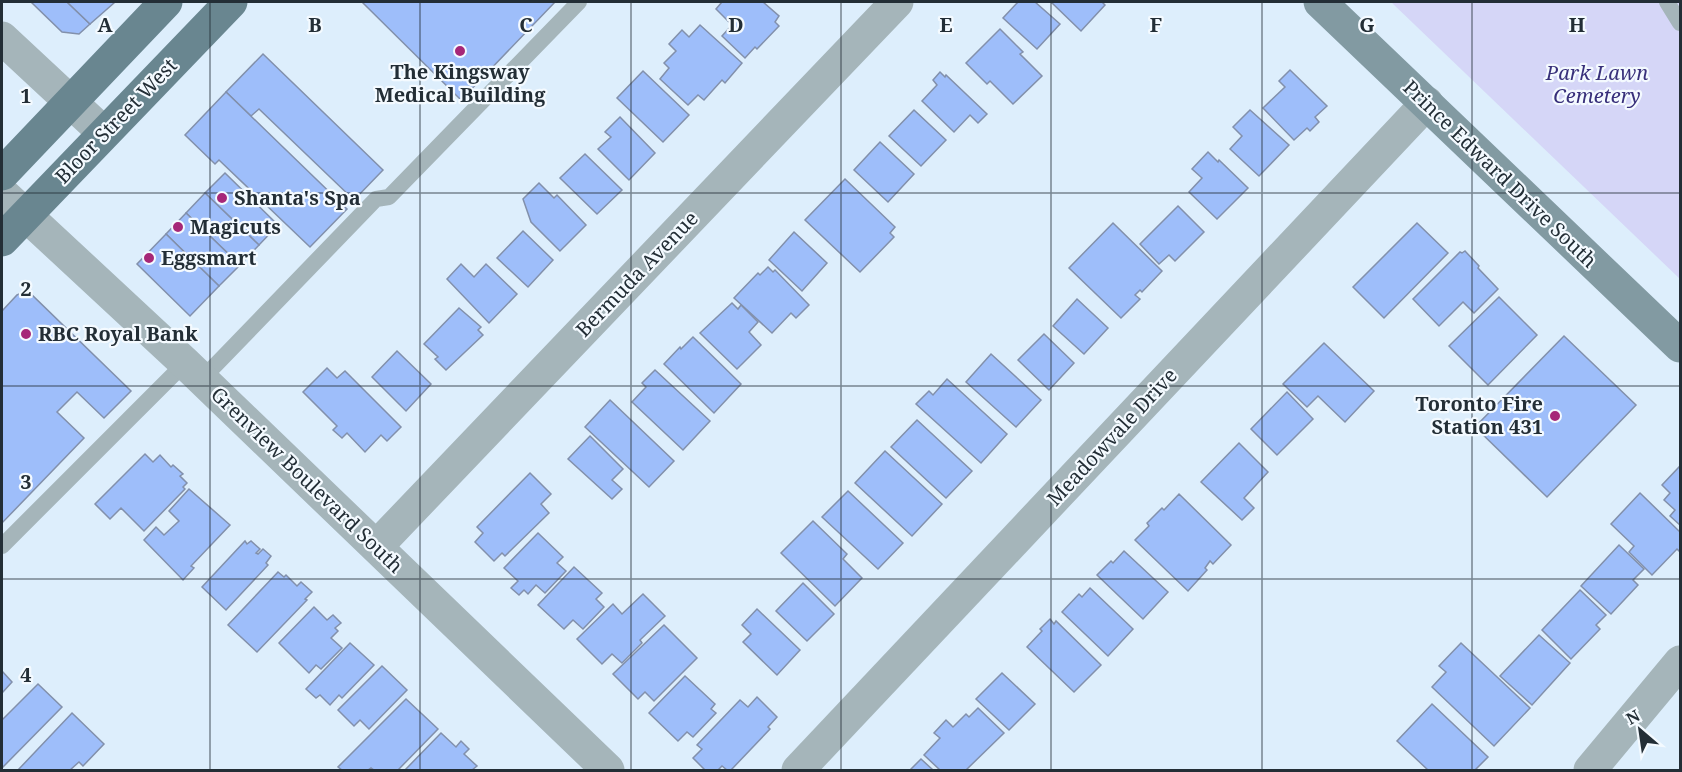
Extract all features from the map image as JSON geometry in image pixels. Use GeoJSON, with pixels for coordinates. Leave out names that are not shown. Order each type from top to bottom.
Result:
{"type":"FeatureCollection","features":[{"type":"Feature","properties":{"kind":"main road"},"geometry":{"type":"LineString","coordinates":[[2,174],[166,2]]}},
{"type":"Feature","properties":{"kind":"main road","name":"Bloor Street West"},"geometry":{"type":"LineString","coordinates":[[2,240],[231,2]]}},
{"type":"Feature","properties":{"kind":"street","name":"Bermuda Avenue"},"geometry":{"type":"LineString","coordinates":[[377,546],[897,2]]}},
{"type":"Feature","properties":{"kind":"street","name":"Prince Edward Drive South"},"geometry":{"type":"LineString","coordinates":[[1320,2],[1680,346]]}},
{"type":"Feature","properties":{"kind":"street"},"geometry":{"type":"LineString","coordinates":[[2,38],[104,133]]}},
{"type":"Feature","properties":{"kind":"street","name":"Meadowvale Drive"},"geometry":{"type":"LineString","coordinates":[[798,771],[1427,103]]}},
{"type":"Feature","properties":{"kind":"street","name":"Grenview Boulevard South"},"geometry":{"type":"LineString","coordinates":[[2,193],[194,371],[608,771]]}},
{"type":"Feature","properties":{"kind":"street"},"geometry":{"type":"LineString","coordinates":[[1590,771],[1680,662]]}},
{"type":"Feature","properties":{"kind":"lane"},"geometry":{"type":"LineString","coordinates":[[2,546],[194,371],[376,199],[389,197],[579,2]]}},
{"type":"Feature","properties":{"kind":"lane"},"geometry":{"type":"LineString","coordinates":[[1667,2],[1680,23]]}},
{"type":"Feature","properties":{"kind":"green space","name":"Park Lawn Cemetery"},"geometry":{"type":"Polygon","coordinates":[[[1391,2],[1680,2],[1680,279],[1391,2]]]}},
{"type":"Feature","properties":{"kind":"building"},"geometry":{"type":"Polygon","coordinates":[[[31,2],[67,2],[90,24],[79,34],[62,32],[31,2]]]}},
{"type":"Feature","properties":{"kind":"building"},"geometry":{"type":"Polygon","coordinates":[[[67,2],[112,2],[114,3],[90,24],[67,2]]]}},
{"type":"Feature","properties":{"kind":"building","name":"The Kingsway Medical Building"},"geometry":{"type":"Polygon","coordinates":[[[362,2],[555,2],[461,100],[362,2]]]}},
{"type":"Feature","properties":{"kind":"building"},"geometry":{"type":"Polygon","coordinates":[[[722,2],[763,2],[779,16],[775,22],[779,26],[745,58],[722,36],[732,25],[716,9],[722,2]]]}},
{"type":"Feature","properties":{"kind":"building"},"geometry":{"type":"Polygon","coordinates":[[[1018,2],[1035,2],[1060,24],[1037,49],[1003,18],[1018,2]]]}},
{"type":"Feature","properties":{"kind":"building"},"geometry":{"type":"Polygon","coordinates":[[[1051,2],[1102,2],[1105,5],[1081,31],[1051,2]]]}},
{"type":"Feature","properties":{"kind":"building"},"geometry":{"type":"Polygon","coordinates":[[[700,25],[742,63],[725,83],[722,80],[704,100],[698,95],[688,105],[660,79],[669,68],[664,63],[676,51],[669,44],[682,30],[689,37],[700,25]]]}},
{"type":"Feature","properties":{"kind":"building"},"geometry":{"type":"Polygon","coordinates":[[[1000,29],[1023,52],[1020,54],[1042,76],[1013,104],[990,81],[987,84],[966,63],[1000,29]]]}},
{"type":"Feature","properties":{"kind":"building"},"geometry":{"type":"Polygon","coordinates":[[[263,54],[383,170],[354,200],[259,109],[251,116],[226,92],[263,54]]]}},
{"type":"Feature","properties":{"kind":"building"},"geometry":{"type":"Polygon","coordinates":[[[1290,70],[1327,106],[1315,117],[1319,122],[1310,131],[1307,128],[1294,140],[1263,108],[1285,87],[1279,81],[1290,70]]]}},
{"type":"Feature","properties":{"kind":"building"},"geometry":{"type":"Polygon","coordinates":[[[643,71],[689,115],[663,142],[617,98],[643,71]]]}},
{"type":"Feature","properties":{"kind":"building"},"geometry":{"type":"Polygon","coordinates":[[[940,72],[987,114],[978,123],[970,115],[954,132],[922,101],[937,85],[933,80],[940,72]]]}},
{"type":"Feature","properties":{"kind":"building"},"geometry":{"type":"Polygon","coordinates":[[[226,92],[347,209],[310,247],[219,160],[215,164],[185,135],[226,92]]]}},
{"type":"Feature","properties":{"kind":"building"},"geometry":{"type":"Polygon","coordinates":[[[914,110],[946,140],[921,166],[889,136],[914,110]]]}},
{"type":"Feature","properties":{"kind":"building"},"geometry":{"type":"Polygon","coordinates":[[[1250,110],[1289,145],[1259,176],[1230,149],[1242,136],[1233,127],[1250,110]]]}},
{"type":"Feature","properties":{"kind":"building"},"geometry":{"type":"Polygon","coordinates":[[[620,117],[655,153],[629,180],[598,149],[611,137],[605,132],[620,117]]]}},
{"type":"Feature","properties":{"kind":"building"},"geometry":{"type":"Polygon","coordinates":[[[880,142],[914,174],[888,202],[854,170],[880,142]]]}},
{"type":"Feature","properties":{"kind":"building"},"geometry":{"type":"Polygon","coordinates":[[[1208,152],[1248,188],[1217,219],[1189,192],[1202,178],[1192,169],[1208,152]]]}},
{"type":"Feature","properties":{"kind":"building"},"geometry":{"type":"Polygon","coordinates":[[[585,154],[622,190],[597,214],[560,178],[585,154]]]}},
{"type":"Feature","properties":{"kind":"building"},"geometry":{"type":"Polygon","coordinates":[[[225,173],[278,225],[259,245],[205,193],[225,173]]]}},
{"type":"Feature","properties":{"kind":"building"},"geometry":{"type":"Polygon","coordinates":[[[845,179],[895,227],[890,233],[894,237],[860,272],[805,220],[845,179]]]}},
{"type":"Feature","properties":{"kind":"building"},"geometry":{"type":"Polygon","coordinates":[[[539,183],[554,198],[557,195],[586,225],[560,251],[531,222],[523,199],[539,183]]]}},
{"type":"Feature","properties":{"kind":"building"},"geometry":{"type":"Polygon","coordinates":[[[205,193],[259,245],[240,265],[186,213],[205,193]]]}},
{"type":"Feature","properties":{"kind":"building"},"geometry":{"type":"Polygon","coordinates":[[[1178,206],[1204,232],[1175,261],[1169,255],[1159,264],[1140,244],[1178,206]]]}},
{"type":"Feature","properties":{"kind":"building"},"geometry":{"type":"Polygon","coordinates":[[[186,213],[240,265],[219,286],[166,234],[186,213]]]}},
{"type":"Feature","properties":{"kind":"building"},"geometry":{"type":"Polygon","coordinates":[[[1113,223],[1162,271],[1142,292],[1140,290],[1135,295],[1140,299],[1121,318],[1069,268],[1113,223]]]}},
{"type":"Feature","properties":{"kind":"building"},"geometry":{"type":"Polygon","coordinates":[[[1417,223],[1448,253],[1384,318],[1353,287],[1417,223]]]}},
{"type":"Feature","properties":{"kind":"building"},"geometry":{"type":"Polygon","coordinates":[[[523,231],[553,260],[528,287],[497,258],[523,231]]]}},
{"type":"Feature","properties":{"kind":"building"},"geometry":{"type":"Polygon","coordinates":[[[794,232],[827,263],[802,291],[769,260],[794,232]]]}},
{"type":"Feature","properties":{"kind":"building"},"geometry":{"type":"Polygon","coordinates":[[[166,234],[219,286],[190,316],[137,264],[166,234]]]}},
{"type":"Feature","properties":{"kind":"building"},"geometry":{"type":"Polygon","coordinates":[[[1465,251],[1498,289],[1474,313],[1463,302],[1439,326],[1413,299],[1460,252],[1465,251]]]}},
{"type":"Feature","properties":{"kind":"building"},"geometry":{"type":"Polygon","coordinates":[[[461,264],[474,277],[486,264],[517,294],[489,323],[447,279],[461,264]]]}},
{"type":"Feature","properties":{"kind":"building"},"geometry":{"type":"Polygon","coordinates":[[[768,267],[773,272],[775,270],[809,305],[796,318],[791,313],[772,333],[734,298],[758,273],[760,275],[768,267]]]}},
{"type":"Feature","properties":{"kind":"building"},"geometry":{"type":"Polygon","coordinates":[[[24,292],[32,295],[131,391],[104,418],[77,392],[57,412],[84,438],[2,523],[2,311],[17,295],[24,292]]]}},
{"type":"Feature","properties":{"kind":"building"},"geometry":{"type":"Polygon","coordinates":[[[1499,297],[1537,335],[1488,385],[1449,346],[1499,297]]]}},
{"type":"Feature","properties":{"kind":"building"},"geometry":{"type":"Polygon","coordinates":[[[1077,299],[1108,328],[1084,354],[1053,326],[1077,299]]]}},
{"type":"Feature","properties":{"kind":"building"},"geometry":{"type":"Polygon","coordinates":[[[732,303],[738,309],[741,305],[758,322],[749,332],[761,345],[737,369],[700,333],[732,303]]]}},
{"type":"Feature","properties":{"kind":"building"},"geometry":{"type":"Polygon","coordinates":[[[459,308],[481,327],[478,330],[483,335],[446,370],[435,359],[438,357],[424,344],[459,308]]]}},
{"type":"Feature","properties":{"kind":"building"},"geometry":{"type":"Polygon","coordinates":[[[1044,334],[1074,363],[1049,390],[1018,360],[1044,334]]]}},
{"type":"Feature","properties":{"kind":"building","name":"Toronto Fire Station 431"},"geometry":{"type":"Polygon","coordinates":[[[1564,336],[1636,405],[1547,497],[1475,427],[1564,336]]]}},
{"type":"Feature","properties":{"kind":"building"},"geometry":{"type":"Polygon","coordinates":[[[693,337],[741,384],[714,413],[664,364],[693,337]]]}},
{"type":"Feature","properties":{"kind":"building"},"geometry":{"type":"Polygon","coordinates":[[[1324,343],[1374,391],[1345,422],[1318,396],[1307,407],[1283,384],[1324,343]]]}},
{"type":"Feature","properties":{"kind":"building"},"geometry":{"type":"Polygon","coordinates":[[[397,351],[431,384],[406,411],[372,377],[397,351]]]}},
{"type":"Feature","properties":{"kind":"building"},"geometry":{"type":"Polygon","coordinates":[[[991,354],[1041,400],[1016,427],[966,382],[991,354]]]}},
{"type":"Feature","properties":{"kind":"building"},"geometry":{"type":"Polygon","coordinates":[[[327,368],[337,378],[345,371],[401,427],[387,441],[381,435],[365,452],[347,433],[342,438],[333,430],[337,426],[303,392],[327,368]]]}},
{"type":"Feature","properties":{"kind":"building"},"geometry":{"type":"Polygon","coordinates":[[[655,370],[710,421],[683,450],[632,402],[646,387],[642,383],[655,370]]]}},
{"type":"Feature","properties":{"kind":"building"},"geometry":{"type":"Polygon","coordinates":[[[947,379],[1007,434],[981,463],[916,404],[929,391],[933,395],[947,379]]]}},
{"type":"Feature","properties":{"kind":"building"},"geometry":{"type":"Polygon","coordinates":[[[1287,392],[1313,419],[1277,455],[1251,429],[1287,392]]]}},
{"type":"Feature","properties":{"kind":"building"},"geometry":{"type":"Polygon","coordinates":[[[610,400],[674,461],[649,487],[585,427],[610,400]]]}},
{"type":"Feature","properties":{"kind":"building"},"geometry":{"type":"Polygon","coordinates":[[[917,420],[972,471],[946,498],[891,447],[917,420]]]}},
{"type":"Feature","properties":{"kind":"building"},"geometry":{"type":"Polygon","coordinates":[[[590,436],[623,469],[612,480],[622,489],[612,499],[568,459],[590,436]]]}},
{"type":"Feature","properties":{"kind":"building"},"geometry":{"type":"Polygon","coordinates":[[[1239,443],[1268,472],[1244,498],[1254,508],[1242,520],[1201,482],[1239,443]]]}},
{"type":"Feature","properties":{"kind":"building"},"geometry":{"type":"Polygon","coordinates":[[[885,451],[942,504],[912,536],[855,483],[885,451]]]}},
{"type":"Feature","properties":{"kind":"building"},"geometry":{"type":"Polygon","coordinates":[[[145,454],[153,462],[160,455],[171,467],[173,465],[183,474],[180,476],[187,483],[183,487],[185,489],[144,531],[121,508],[110,519],[95,504],[145,454]]]}},
{"type":"Feature","properties":{"kind":"building"},"geometry":{"type":"Polygon","coordinates":[[[1680,466],[1680,525],[1670,516],[1675,510],[1664,500],[1670,493],[1662,485],[1680,466]]]}},
{"type":"Feature","properties":{"kind":"building"},"geometry":{"type":"Polygon","coordinates":[[[530,473],[551,494],[541,504],[549,513],[505,556],[502,553],[494,561],[475,542],[483,533],[477,527],[530,473]]]}},
{"type":"Feature","properties":{"kind":"building"},"geometry":{"type":"Polygon","coordinates":[[[189,489],[230,525],[191,566],[194,568],[183,580],[144,540],[156,527],[164,535],[179,521],[169,511],[189,489]]]}},
{"type":"Feature","properties":{"kind":"building"},"geometry":{"type":"Polygon","coordinates":[[[848,491],[903,543],[878,569],[822,517],[848,491]]]}},
{"type":"Feature","properties":{"kind":"building"},"geometry":{"type":"Polygon","coordinates":[[[1640,493],[1680,532],[1679,551],[1677,549],[1652,575],[1629,552],[1634,546],[1611,524],[1640,493]]]}},
{"type":"Feature","properties":{"kind":"building"},"geometry":{"type":"Polygon","coordinates":[[[1179,494],[1231,545],[1213,564],[1210,561],[1205,568],[1207,570],[1188,591],[1135,540],[1149,526],[1147,523],[1179,494]]]}},
{"type":"Feature","properties":{"kind":"building"},"geometry":{"type":"Polygon","coordinates":[[[813,521],[847,554],[843,559],[862,578],[835,606],[781,553],[813,521]]]}},
{"type":"Feature","properties":{"kind":"building"},"geometry":{"type":"Polygon","coordinates":[[[538,533],[563,557],[557,563],[566,571],[545,593],[536,585],[528,594],[524,590],[519,595],[511,588],[518,581],[504,568],[538,533]]]}},
{"type":"Feature","properties":{"kind":"building"},"geometry":{"type":"Polygon","coordinates":[[[245,541],[247,544],[251,541],[260,549],[256,553],[258,554],[263,549],[271,556],[266,563],[268,565],[226,610],[202,587],[245,541]]]}},
{"type":"Feature","properties":{"kind":"building"},"geometry":{"type":"Polygon","coordinates":[[[1619,545],[1644,569],[1633,580],[1638,585],[1611,614],[1581,586],[1619,545]]]}},
{"type":"Feature","properties":{"kind":"building"},"geometry":{"type":"Polygon","coordinates":[[[1124,551],[1168,592],[1143,619],[1097,575],[1124,551]]]}},
{"type":"Feature","properties":{"kind":"building"},"geometry":{"type":"Polygon","coordinates":[[[574,567],[602,593],[596,599],[604,607],[583,629],[573,620],[564,629],[538,605],[574,567]]]}},
{"type":"Feature","properties":{"kind":"building"},"geometry":{"type":"Polygon","coordinates":[[[278,572],[284,577],[286,575],[297,586],[301,582],[312,592],[257,652],[228,625],[278,572]]]}},
{"type":"Feature","properties":{"kind":"building"},"geometry":{"type":"Polygon","coordinates":[[[803,583],[834,614],[807,641],[776,611],[803,583]]]}},
{"type":"Feature","properties":{"kind":"building"},"geometry":{"type":"Polygon","coordinates":[[[1090,588],[1133,629],[1108,656],[1062,612],[1079,594],[1082,597],[1090,588]]]}},
{"type":"Feature","properties":{"kind":"building"},"geometry":{"type":"Polygon","coordinates":[[[1580,590],[1606,615],[1596,625],[1600,629],[1571,659],[1542,630],[1580,590]]]}},
{"type":"Feature","properties":{"kind":"building"},"geometry":{"type":"Polygon","coordinates":[[[643,594],[665,616],[640,640],[642,643],[622,663],[612,654],[602,664],[577,639],[613,604],[622,614],[643,594]]]}},
{"type":"Feature","properties":{"kind":"building"},"geometry":{"type":"Polygon","coordinates":[[[314,607],[327,620],[333,615],[341,623],[335,628],[338,631],[331,638],[342,648],[321,669],[316,665],[309,673],[279,643],[314,607]]]}},
{"type":"Feature","properties":{"kind":"building"},"geometry":{"type":"Polygon","coordinates":[[[757,609],[800,650],[777,675],[743,642],[751,634],[742,625],[757,609]]]}},
{"type":"Feature","properties":{"kind":"building"},"geometry":{"type":"Polygon","coordinates":[[[1050,619],[1054,624],[1056,621],[1101,665],[1074,692],[1027,647],[1050,619]]]}},
{"type":"Feature","properties":{"kind":"building"},"geometry":{"type":"Polygon","coordinates":[[[664,625],[697,658],[654,701],[645,692],[638,699],[613,674],[664,625]]]}},
{"type":"Feature","properties":{"kind":"building"},"geometry":{"type":"Polygon","coordinates":[[[1539,635],[1570,663],[1532,705],[1500,676],[1539,635]]]}},
{"type":"Feature","properties":{"kind":"building"},"geometry":{"type":"Polygon","coordinates":[[[350,643],[374,665],[342,698],[339,695],[330,705],[320,695],[316,698],[306,689],[350,643]]]}},
{"type":"Feature","properties":{"kind":"building"},"geometry":{"type":"Polygon","coordinates":[[[1461,643],[1530,708],[1494,746],[1432,687],[1446,672],[1439,666],[1461,643]]]}},
{"type":"Feature","properties":{"kind":"building"},"geometry":{"type":"Polygon","coordinates":[[[382,666],[407,690],[369,729],[360,720],[354,726],[338,710],[382,666]]]}},
{"type":"Feature","properties":{"kind":"building"},"geometry":{"type":"Polygon","coordinates":[[[2,671],[12,682],[2,693],[2,671]]]}},
{"type":"Feature","properties":{"kind":"building"},"geometry":{"type":"Polygon","coordinates":[[[1002,673],[1035,704],[1009,730],[976,699],[1002,673]]]}},
{"type":"Feature","properties":{"kind":"building"},"geometry":{"type":"Polygon","coordinates":[[[685,676],[715,704],[711,709],[716,713],[693,737],[687,732],[678,741],[649,713],[685,676]]]}},
{"type":"Feature","properties":{"kind":"building"},"geometry":{"type":"Polygon","coordinates":[[[38,684],[62,707],[3,767],[2,720],[38,684]]]}},
{"type":"Feature","properties":{"kind":"building"},"geometry":{"type":"Polygon","coordinates":[[[757,697],[777,717],[768,727],[770,729],[731,770],[722,766],[718,770],[705,770],[693,758],[702,749],[697,745],[740,700],[748,707],[757,697]]]}},
{"type":"Feature","properties":{"kind":"building"},"geometry":{"type":"Polygon","coordinates":[[[406,699],[438,729],[398,770],[371,768],[342,770],[338,767],[406,699]]]}},
{"type":"Feature","properties":{"kind":"building"},"geometry":{"type":"Polygon","coordinates":[[[1432,704],[1488,757],[1475,770],[1428,770],[1397,741],[1432,704]]]}},
{"type":"Feature","properties":{"kind":"building"},"geometry":{"type":"Polygon","coordinates":[[[978,708],[1004,733],[966,770],[940,770],[924,755],[940,738],[934,733],[946,720],[953,727],[966,714],[969,717],[978,708]]]}},
{"type":"Feature","properties":{"kind":"building"},"geometry":{"type":"Polygon","coordinates":[[[72,713],[104,744],[83,766],[79,762],[70,770],[18,770],[72,713]]]}},
{"type":"Feature","properties":{"kind":"building"},"geometry":{"type":"Polygon","coordinates":[[[441,733],[456,747],[461,741],[469,749],[464,754],[477,766],[472,770],[405,770],[441,733]]]}},
{"type":"Feature","properties":{"kind":"building"},"geometry":{"type":"Polygon","coordinates":[[[921,759],[933,770],[910,770],[921,759]]]}},
{"type":"Feature","properties":{"kind":"place","name":"The Kingsway Medical Building"},"geometry":{"type":"Point","coordinates":[460,51]}},
{"type":"Feature","properties":{"kind":"place","name":"Shanta's Spa"},"geometry":{"type":"Point","coordinates":[222,198]}},
{"type":"Feature","properties":{"kind":"place","name":"Magicuts"},"geometry":{"type":"Point","coordinates":[178,227]}},
{"type":"Feature","properties":{"kind":"place","name":"Eggsmart"},"geometry":{"type":"Point","coordinates":[149,258]}},
{"type":"Feature","properties":{"kind":"place","name":"RBC Royal Bank"},"geometry":{"type":"Point","coordinates":[26,334]}},
{"type":"Feature","properties":{"kind":"place","name":"Toronto Fire Station 431"},"geometry":{"type":"Point","coordinates":[1555,416]}}]}
